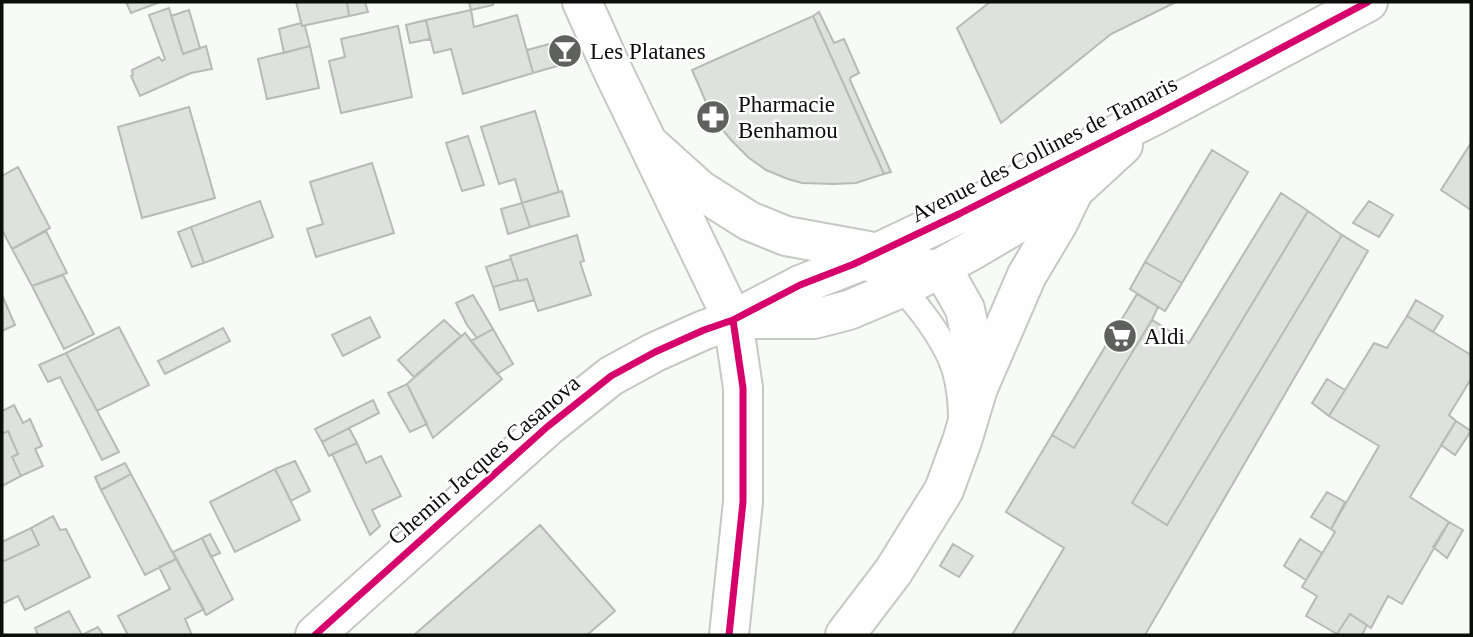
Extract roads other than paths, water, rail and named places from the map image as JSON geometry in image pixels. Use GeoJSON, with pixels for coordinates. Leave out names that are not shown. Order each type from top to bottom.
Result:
{"type":"FeatureCollection","features":[{"type":"Feature","properties":{"kind":"street","name":"Avenue des Collines de Tamaris"},"geometry":{"type":"LineString","coordinates":[[733,320],[800,285],[867,259],[1155,115],[1368,2]]}},
{"type":"Feature","properties":{"kind":"street"},"geometry":{"type":"LineString","coordinates":[[586,3],[612,69],[733,320],[743,388],[743,502],[729,635]]}},
{"type":"Feature","properties":{"kind":"street","name":"Avenue des Collines de Tamaris"},"geometry":{"type":"LineString","coordinates":[[733,320],[814,319],[849,310],[901,288],[1074,190],[1155,115]]}},
{"type":"Feature","properties":{"kind":"street"},"geometry":{"type":"LineString","coordinates":[[649,144],[700,190],[749,220],[786,236],[867,259],[935,271],[948,279],[965,309],[978,388]]}},
{"type":"Feature","properties":{"kind":"street","name":"Avenue des Collines de Tamaris"},"geometry":{"type":"LineString","coordinates":[[845,635],[893,572],[943,490],[978,388],[1027,275],[1074,190]]}},
{"type":"Feature","properties":{"kind":"street","name":"Chemin Jacques Casanova"},"geometry":{"type":"LineString","coordinates":[[315,635],[547,427],[611,376],[655,352],[733,320]]}},
{"type":"Feature","properties":{"kind":"lane"},"geometry":{"type":"LineString","coordinates":[[867,259],[881,274],[901,288],[937,334],[955,370],[961,401],[962,441]]}},
{"type":"Feature","properties":{"kind":"place","name":"Les Platanes"},"geometry":{"type":"Point","coordinates":[565,51]}},
{"type":"Feature","properties":{"kind":"place","name":"Pharmacie Benhamou"},"geometry":{"type":"Point","coordinates":[713,117]}},
{"type":"Feature","properties":{"kind":"place","name":"Aldi"},"geometry":{"type":"Point","coordinates":[1120,336]}}]}
